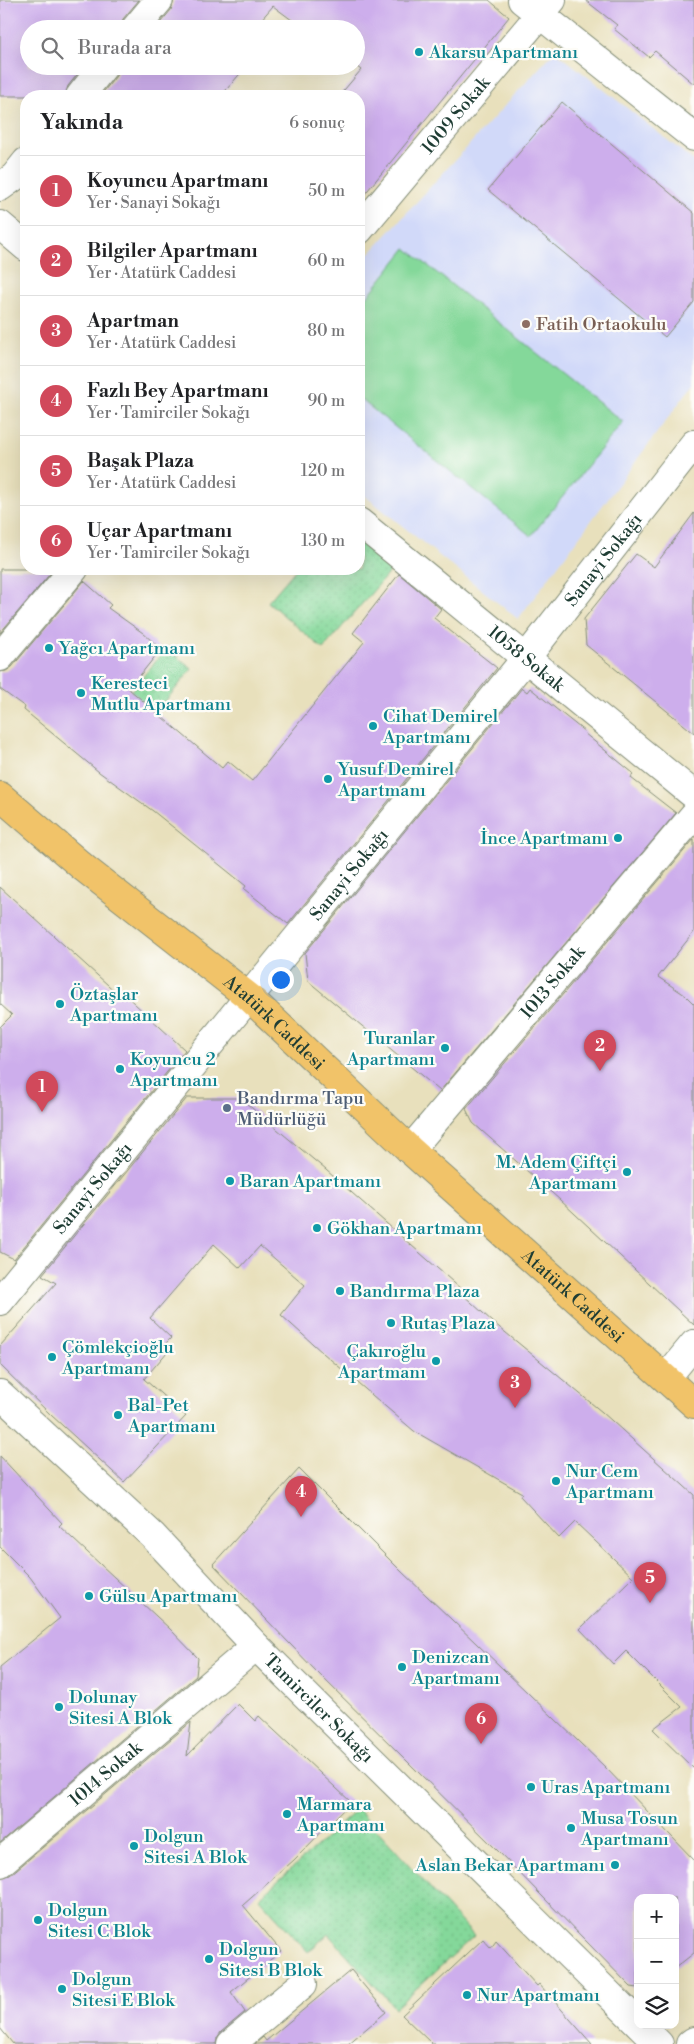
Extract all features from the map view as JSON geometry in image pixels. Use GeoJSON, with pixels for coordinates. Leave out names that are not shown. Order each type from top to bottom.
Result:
{"type":"FeatureCollection","features":[{"type":"Feature","properties":{"kind":"main road","name":"Atatürk Caddesi"},"geometry":{"type":"LineString","coordinates":[[0,796],[84,868],[249,997],[410,1150],[694,1404]]}},
{"type":"Feature","properties":{"kind":"street"},"geometry":{"type":"LineString","coordinates":[[142,20],[159,0]]}},
{"type":"Feature","properties":{"kind":"street"},"geometry":{"type":"LineString","coordinates":[[538,5],[694,137]]}},
{"type":"Feature","properties":{"kind":"street","name":"1009 Sokak"},"geometry":{"type":"LineString","coordinates":[[365,222],[538,5]]}},
{"type":"Feature","properties":{"kind":"street"},"geometry":{"type":"LineString","coordinates":[[85,90],[97,75]]}},
{"type":"Feature","properties":{"kind":"street"},"geometry":{"type":"LineString","coordinates":[[0,187],[14,177],[20,170]]}},
{"type":"Feature","properties":{"kind":"street"},"geometry":{"type":"LineString","coordinates":[[0,225],[20,242]]}},
{"type":"Feature","properties":{"kind":"street","name":"Sanayi Sokağı"},"geometry":{"type":"LineString","coordinates":[[0,1301],[526,658],[694,444]]}},
{"type":"Feature","properties":{"kind":"street","name":"1058 Sokak"},"geometry":{"type":"LineString","coordinates":[[365,527],[694,795]]}},
{"type":"Feature","properties":{"kind":"street"},"geometry":{"type":"LineString","coordinates":[[0,656],[69,575]]}},
{"type":"Feature","properties":{"kind":"street","name":"1013 Sokak"},"geometry":{"type":"LineString","coordinates":[[410,1150],[694,815]]}},
{"type":"Feature","properties":{"kind":"street"},"geometry":{"type":"LineString","coordinates":[[666,1378],[694,1344]]}},
{"type":"Feature","properties":{"kind":"street","name":"Tamirciler Sokağı"},"geometry":{"type":"LineString","coordinates":[[0,1394],[153,1536],[256,1646],[634,2019]]}},
{"type":"Feature","properties":{"kind":"street","name":"1014 Sokak"},"geometry":{"type":"LineString","coordinates":[[0,1863],[256,1646]]}},
{"type":"Feature","properties":{"kind":"street"},"geometry":{"type":"LineString","coordinates":[[230,2044],[303,1984]]}},
{"type":"Feature","properties":{"kind":"street","name":"Tamirciler Sokağı"},"geometry":{"type":"LineString","coordinates":[[644,2029],[659,2044]]}},
{"type":"Feature","properties":{"kind":"street"},"geometry":{"type":"LineString","coordinates":[[690,2044],[694,2040]]}},
{"type":"Feature","properties":{"kind":"shaded area","name":"Fatih Ortaokulu"},"geometry":{"type":"Polygon","coordinates":[[[555,51],[694,161],[694,383],[518,619],[365,496],[365,258],[555,51]]]}},
{"type":"Feature","properties":{"kind":"green space"},"geometry":{"type":"Polygon","coordinates":[[[406,248],[623,422],[531,536],[365,403],[365,299],[406,248]]]}},
{"type":"Feature","properties":{"kind":"green space"},"geometry":{"type":"Polygon","coordinates":[[[365,544],[393,568],[323,649],[268,602],[291,575],[365,575],[365,544]]]}},
{"type":"Feature","properties":{"kind":"green space"},"geometry":{"type":"Polygon","coordinates":[[[167,648],[192,669],[108,770],[82,749],[167,648]]]}},
{"type":"Feature","properties":{"kind":"green space"},"geometry":{"type":"Polygon","coordinates":[[[358,1809],[474,1936],[395,2008],[328,1934],[308,1952],[259,1898],[358,1809]]]}},
{"type":"Feature","properties":{"kind":"building"},"geometry":{"type":"Polygon","coordinates":[[[0,0],[139,0],[123,20],[20,20],[20,75],[77,75],[67,90],[20,90],[20,96],[0,96],[0,0]]]}},
{"type":"Feature","properties":{"kind":"building"},"geometry":{"type":"Polygon","coordinates":[[[174,0],[489,0],[509,17],[365,194],[365,90],[344,90],[357,75],[365,75],[365,20],[292,20],[273,6],[261,20],[163,20],[171,10],[174,0]]]}},
{"type":"Feature","properties":{"kind":"building"},"geometry":{"type":"Polygon","coordinates":[[[585,0],[694,0],[694,84],[655,51],[649,57],[614,29],[617,25],[585,0]]]}},
{"type":"Feature","properties":{"kind":"building"},"geometry":{"type":"Polygon","coordinates":[[[239,75],[226,90],[105,90],[116,76],[239,75]]]}},
{"type":"Feature","properties":{"kind":"building","name":"Fatih Ortaokulu"},"geometry":{"type":"Polygon","coordinates":[[[562,102],[694,213],[694,302],[665,337],[488,190],[562,102]]]}},
{"type":"Feature","properties":{"kind":"building"},"geometry":{"type":"Polygon","coordinates":[[[694,513],[694,733],[586,645],[584,619],[636,554],[654,567],[694,513]]]}},
{"type":"Feature","properties":{"kind":"building"},"geometry":{"type":"Polygon","coordinates":[[[0,569],[20,569],[20,575],[49,575],[0,633],[0,569]]]}},
{"type":"Feature","properties":{"kind":"building"},"geometry":{"type":"Polygon","coordinates":[[[399,574],[441,609],[434,618],[497,668],[288,924],[244,889],[246,886],[153,811],[99,772],[24,710],[25,707],[0,689],[0,672],[12,667],[84,581],[111,605],[108,608],[143,633],[161,649],[129,689],[222,768],[228,761],[252,781],[364,642],[353,633],[399,574]]]}},
{"type":"Feature","properties":{"kind":"building"},"geometry":{"type":"Polygon","coordinates":[[[522,688],[527,692],[530,688],[585,732],[633,773],[631,778],[676,813],[440,1091],[308,981],[305,953],[522,688]]]}},
{"type":"Feature","properties":{"kind":"building"},"geometry":{"type":"Polygon","coordinates":[[[694,839],[694,932],[658,977],[685,995],[694,1004],[694,1325],[560,1200],[473,1123],[466,1109],[694,839]]]}},
{"type":"Feature","properties":{"kind":"building"},"geometry":{"type":"Polygon","coordinates":[[[0,887],[119,995],[122,992],[185,1050],[14,1259],[0,1252],[0,1027],[12,1015],[0,1004],[0,887]]]}},
{"type":"Feature","properties":{"kind":"building"},"geometry":{"type":"Polygon","coordinates":[[[187,1098],[240,1098],[326,1170],[462,1290],[460,1292],[494,1323],[602,1412],[694,1495],[694,1769],[653,1729],[682,1707],[626,1651],[613,1664],[580,1629],[633,1577],[575,1522],[559,1538],[520,1496],[522,1493],[414,1431],[323,1353],[281,1315],[305,1285],[260,1246],[240,1268],[214,1244],[150,1318],[171,1338],[162,1347],[168,1351],[144,1379],[186,1416],[124,1482],[0,1365],[0,1346],[56,1283],[42,1275],[187,1098]]]}},
{"type":"Feature","properties":{"kind":"building"},"geometry":{"type":"Polygon","coordinates":[[[0,1456],[62,1523],[59,1526],[170,1629],[198,1658],[196,1676],[0,1843],[0,1667],[60,1618],[30,1577],[0,1547],[0,1456]]]}},
{"type":"Feature","properties":{"kind":"building"},"geometry":{"type":"Polygon","coordinates":[[[299,1469],[401,1571],[605,1767],[694,1860],[694,1953],[679,1965],[679,1894],[634,1894],[634,1987],[631,1987],[497,1850],[316,1671],[213,1564],[299,1469]]]}},
{"type":"Feature","properties":{"kind":"building"},"geometry":{"type":"Polygon","coordinates":[[[238,1704],[255,1721],[259,1716],[351,1802],[294,1860],[243,1905],[281,1951],[231,1992],[245,2012],[221,2032],[216,2044],[13,2044],[0,2028],[0,1878],[10,1875],[191,1722],[187,1756],[238,1704]]]}},
{"type":"Feature","properties":{"kind":"building"},"geometry":{"type":"Polygon","coordinates":[[[483,1939],[491,1948],[496,1941],[537,1986],[539,1984],[592,2044],[432,2044],[402,2015],[483,1939]]]}},
{"type":"Feature","properties":{"kind":"building"},"geometry":{"type":"Polygon","coordinates":[[[351,1970],[386,2012],[348,2044],[255,2044],[263,2037],[266,2041],[351,1970]]]}},
{"type":"Feature","properties":{"kind":"place","name":"Akarsu Apartmanı"},"geometry":{"type":"Point","coordinates":[419,52]}},
{"type":"Feature","properties":{"kind":"place","name":"Fatih Ortaokulu"},"geometry":{"type":"Point","coordinates":[526,324]}},
{"type":"Feature","properties":{"kind":"place","name":"Yağcı Apartmanı"},"geometry":{"type":"Point","coordinates":[49,648]}},
{"type":"Feature","properties":{"kind":"place","name":"Keresteci Mutlu Apartmanı"},"geometry":{"type":"Point","coordinates":[81,693]}},
{"type":"Feature","properties":{"kind":"place","name":"Cihat Demirel Apartmanı"},"geometry":{"type":"Point","coordinates":[373,726]}},
{"type":"Feature","properties":{"kind":"place","name":"Yusuf Demirel Apartmanı"},"geometry":{"type":"Point","coordinates":[328,779]}},
{"type":"Feature","properties":{"kind":"place","name":"İnce Apartmanı"},"geometry":{"type":"Point","coordinates":[618,838]}},
{"type":"Feature","properties":{"kind":"place","name":"Öztaşlar Apartmanı"},"geometry":{"type":"Point","coordinates":[60,1004]}},
{"type":"Feature","properties":{"kind":"place","name":"Turanlar Apartmanı"},"geometry":{"type":"Point","coordinates":[445,1048]}},
{"type":"Feature","properties":{"kind":"place","name":"Koyuncu 2 Apartmanı"},"geometry":{"type":"Point","coordinates":[120,1069]}},
{"type":"Feature","properties":{"kind":"place","name":"Bilgiler Apartmanı"},"geometry":{"type":"Point","coordinates":[600,1071]}},
{"type":"Feature","properties":{"kind":"place","name":"Bandırma Tapu Müdürlüğü"},"geometry":{"type":"Point","coordinates":[227,1108]}},
{"type":"Feature","properties":{"kind":"place","name":"Koyuncu Apartmanı"},"geometry":{"type":"Point","coordinates":[42,1112]}},
{"type":"Feature","properties":{"kind":"place","name":"M. Adem Çiftçi Apartmanı"},"geometry":{"type":"Point","coordinates":[627,1172]}},
{"type":"Feature","properties":{"kind":"place","name":"Baran Apartmanı"},"geometry":{"type":"Point","coordinates":[230,1181]}},
{"type":"Feature","properties":{"kind":"place","name":"Gökhan Apartmanı"},"geometry":{"type":"Point","coordinates":[317,1228]}},
{"type":"Feature","properties":{"kind":"place","name":"Bandırma Plaza"},"geometry":{"type":"Point","coordinates":[340,1291]}},
{"type":"Feature","properties":{"kind":"place","name":"Rutaş Plaza"},"geometry":{"type":"Point","coordinates":[391,1323]}},
{"type":"Feature","properties":{"kind":"place","name":"Çömlekçioğlu Apartmanı"},"geometry":{"type":"Point","coordinates":[52,1357]}},
{"type":"Feature","properties":{"kind":"place","name":"Çakıroğlu Apartmanı"},"geometry":{"type":"Point","coordinates":[436,1361]}},
{"type":"Feature","properties":{"kind":"place","name":"Apartman"},"geometry":{"type":"Point","coordinates":[515,1408]}},
{"type":"Feature","properties":{"kind":"place","name":"Bal-Pet Apartmanı"},"geometry":{"type":"Point","coordinates":[118,1415]}},
{"type":"Feature","properties":{"kind":"place","name":"Nur Cem Apartmanı"},"geometry":{"type":"Point","coordinates":[556,1481]}},
{"type":"Feature","properties":{"kind":"place","name":"Fazlı Bey Apartmanı"},"geometry":{"type":"Point","coordinates":[301,1517]}},
{"type":"Feature","properties":{"kind":"place","name":"Gülsu Apartmanı"},"geometry":{"type":"Point","coordinates":[89,1596]}},
{"type":"Feature","properties":{"kind":"place","name":"Başak Plaza"},"geometry":{"type":"Point","coordinates":[650,1603]}},
{"type":"Feature","properties":{"kind":"place","name":"Denizcan Apartmanı"},"geometry":{"type":"Point","coordinates":[402,1667]}},
{"type":"Feature","properties":{"kind":"place","name":"Dolunay Sitesi A Blok"},"geometry":{"type":"Point","coordinates":[59,1707]}},
{"type":"Feature","properties":{"kind":"place","name":"Uçar Apartmanı"},"geometry":{"type":"Point","coordinates":[481,1744]}},
{"type":"Feature","properties":{"kind":"place","name":"Uras Apartmanı"},"geometry":{"type":"Point","coordinates":[531,1787]}},
{"type":"Feature","properties":{"kind":"place","name":"Marmara Apartmanı"},"geometry":{"type":"Point","coordinates":[287,1814]}},
{"type":"Feature","properties":{"kind":"place","name":"Musa Tosun Apartmanı"},"geometry":{"type":"Point","coordinates":[571,1828]}},
{"type":"Feature","properties":{"kind":"place","name":"Dolgun Sitesi A Blok"},"geometry":{"type":"Point","coordinates":[134,1846]}},
{"type":"Feature","properties":{"kind":"place","name":"Aslan Bekar Apartmanı"},"geometry":{"type":"Point","coordinates":[615,1865]}},
{"type":"Feature","properties":{"kind":"place","name":"Dolgun Sitesi C Blok"},"geometry":{"type":"Point","coordinates":[38,1920]}},
{"type":"Feature","properties":{"kind":"place","name":"Dolgun Sitesi B Blok"},"geometry":{"type":"Point","coordinates":[209,1959]}},
{"type":"Feature","properties":{"kind":"place","name":"Dolgun Sitesi E Blok"},"geometry":{"type":"Point","coordinates":[62,1989]}},
{"type":"Feature","properties":{"kind":"place","name":"Nur Apartmanı"},"geometry":{"type":"Point","coordinates":[467,1995]}}]}
